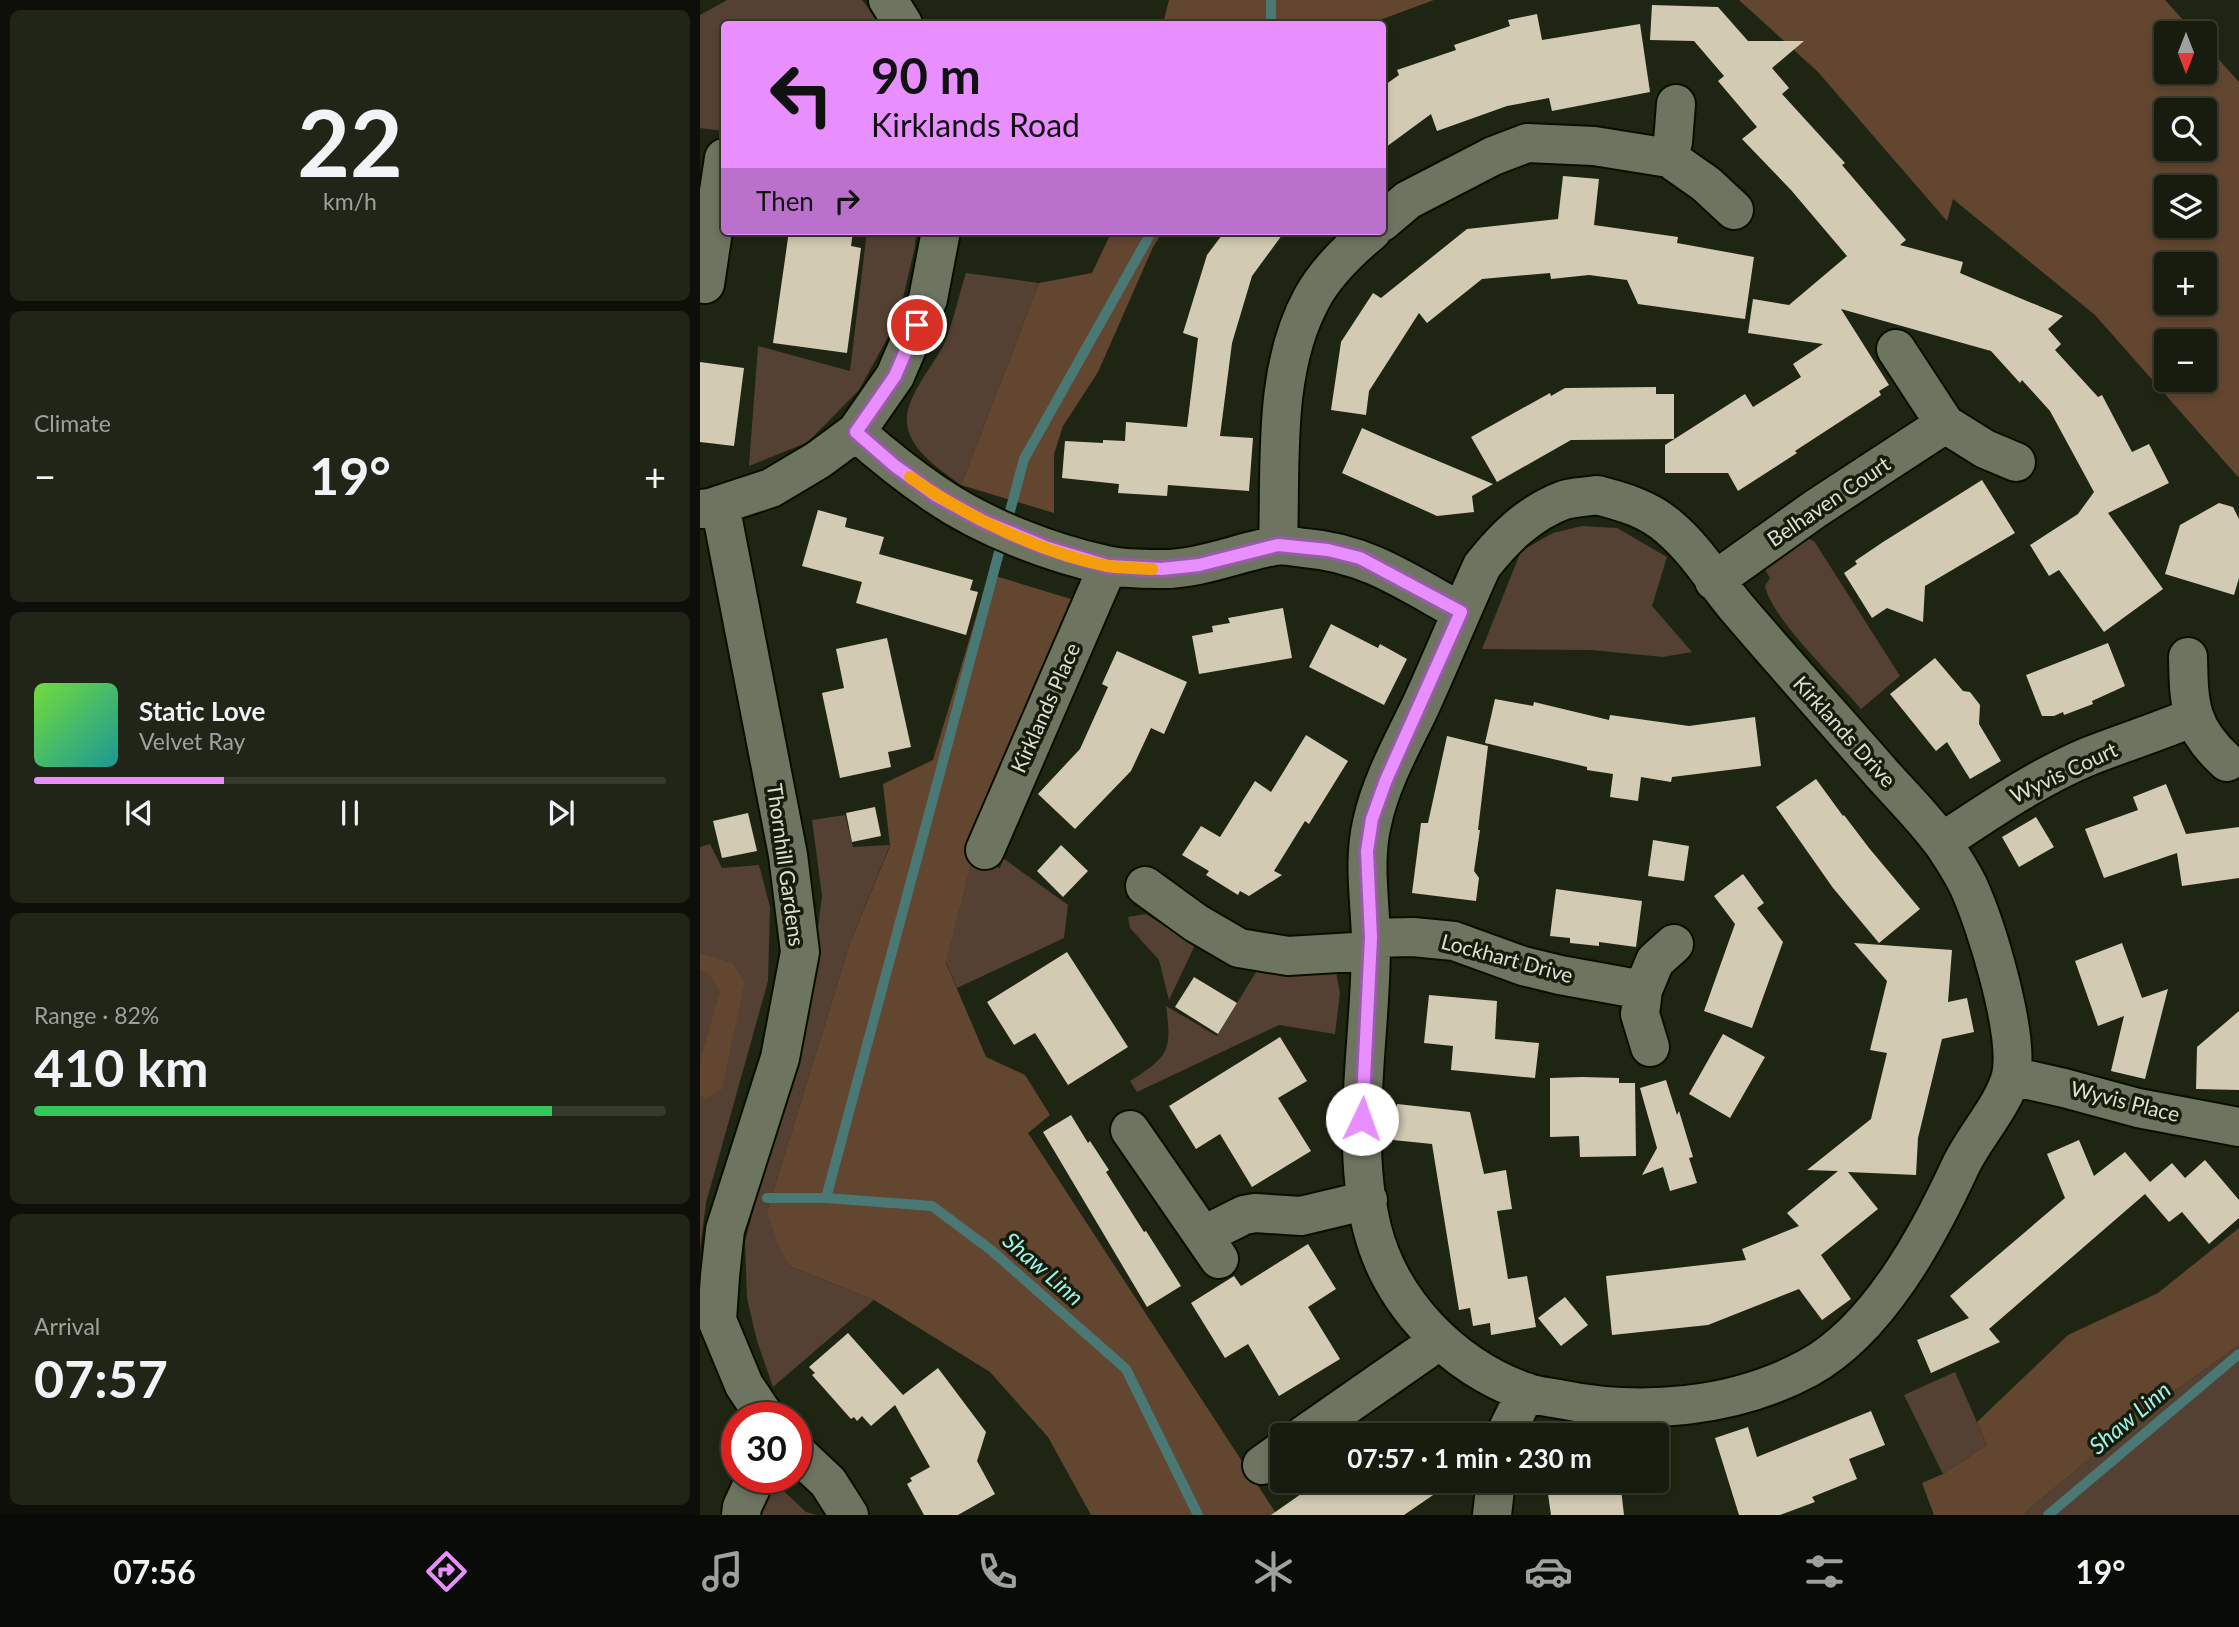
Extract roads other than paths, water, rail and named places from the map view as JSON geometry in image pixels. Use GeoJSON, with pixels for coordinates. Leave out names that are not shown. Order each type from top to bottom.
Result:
{"type":"FeatureCollection","features":[{"type":"Feature","properties":{"kind":"street"},"geometry":{"type":"LineString","coordinates":[[888,0],[901,21]]}},
{"type":"Feature","properties":{"kind":"street"},"geometry":{"type":"LineString","coordinates":[[1669,158],[1676,104]]}},
{"type":"Feature","properties":{"kind":"street"},"geometry":{"type":"LineString","coordinates":[[1386,219],[1408,200],[1493,156],[1527,143],[1594,146],[1669,158],[1706,184],[1734,210]]}},
{"type":"Feature","properties":{"kind":"street"},"geometry":{"type":"LineString","coordinates":[[700,283],[705,284],[721,178]]}},
{"type":"Feature","properties":{"kind":"street"},"geometry":{"type":"LineString","coordinates":[[710,507],[771,488],[818,460],[856,432],[901,363],[928,299],[940,235]]}},
{"type":"Feature","properties":{"kind":"street"},"geometry":{"type":"LineString","coordinates":[[1278,545],[1282,417],[1286,379],[1296,336],[1312,298],[1332,268],[1368,235]]}},
{"type":"Feature","properties":{"kind":"street"},"geometry":{"type":"LineString","coordinates":[[1896,349],[1945,424],[1985,449],[2016,462]]}},
{"type":"Feature","properties":{"kind":"street","name":"Belhaven Court"},"geometry":{"type":"LineString","coordinates":[[1714,581],[1815,509],[1945,424]]}},
{"type":"Feature","properties":{"kind":"street"},"geometry":{"type":"LineString","coordinates":[[856,432],[895,466],[937,496],[983,521],[1048,548],[1108,566],[1162,569],[1199,565],[1278,545],[1328,550],[1360,558],[1461,612]]}},
{"type":"Feature","properties":{"kind":"street","name":"Kirklands Drive"},"geometry":{"type":"LineString","coordinates":[[1597,495],[1630,503],[1667,524],[1695,553],[1714,581],[1793,675],[1942,842],[1968,884],[1989,943],[2014,1045],[2011,1076],[2002,1099],[1965,1157],[1940,1211],[1886,1296],[1849,1336],[1812,1366],[1759,1389],[1712,1401],[1649,1407],[1596,1406],[1526,1392],[1481,1370],[1437,1339],[1415,1314],[1391,1277],[1372,1230],[1364,1173],[1362,1119],[1371,944],[1367,851],[1372,819],[1386,780],[1482,566],[1503,539],[1530,517],[1565,500],[1597,495]]}},
{"type":"Feature","properties":{"kind":"street","name":"Thornhill Gardens"},"geometry":{"type":"LineString","coordinates":[[710,507],[788,855],[800,952],[780,1058],[725,1230],[709,1321],[755,1402]]}},
{"type":"Feature","properties":{"kind":"street","name":"Kirklands Place"},"geometry":{"type":"LineString","coordinates":[[985,850],[1108,566]]}},
{"type":"Feature","properties":{"kind":"street"},"geometry":{"type":"LineString","coordinates":[[2188,657],[2193,717],[2208,745],[2227,762]]}},
{"type":"Feature","properties":{"kind":"street","name":"Wyvis Court"},"geometry":{"type":"LineString","coordinates":[[1942,842],[2034,783],[2087,758],[2193,717]]}},
{"type":"Feature","properties":{"kind":"street","name":"Lockhart Drive"},"geometry":{"type":"LineString","coordinates":[[1145,886],[1196,923],[1239,948],[1288,956],[1413,937],[1454,942],[1523,966],[1571,978],[1643,990]]}},
{"type":"Feature","properties":{"kind":"street"},"geometry":{"type":"LineString","coordinates":[[1650,1047],[1640,1014],[1643,990],[1655,961],[1674,944]]}},
{"type":"Feature","properties":{"kind":"street","name":"Wyvis Place"},"geometry":{"type":"LineString","coordinates":[[2011,1076],[2064,1087],[2138,1108],[2239,1127]]}},
{"type":"Feature","properties":{"kind":"street"},"geometry":{"type":"LineString","coordinates":[[1130,1130],[1212,1247],[1244,1215],[1255,1213],[1301,1216],[1368,1200]]}},
{"type":"Feature","properties":{"kind":"street"},"geometry":{"type":"LineString","coordinates":[[1321,1423],[1426,1350],[1437,1339]]}},
{"type":"Feature","properties":{"kind":"street"},"geometry":{"type":"LineString","coordinates":[[1511,1423],[1526,1392]]}},
{"type":"Feature","properties":{"kind":"street"},"geometry":{"type":"LineString","coordinates":[[812,1467],[828,1482],[849,1515]]}},
{"type":"Feature","properties":{"kind":"street"},"geometry":{"type":"LineString","coordinates":[[741,1515],[749,1493]]}},
{"type":"Feature","properties":{"kind":"street"},"geometry":{"type":"LineString","coordinates":[[1492,1515],[1495,1493]]}},
{"type":"Feature","properties":{"kind":"waterway"},"geometry":{"type":"LineString","coordinates":[[1270,21],[1271,0]]}},
{"type":"Feature","properties":{"kind":"waterway"},"geometry":{"type":"LineString","coordinates":[[826,1198],[1024,459],[1150,235]]}},
{"type":"Feature","properties":{"kind":"waterway","name":"Shaw Linn"},"geometry":{"type":"LineString","coordinates":[[767,1198],[826,1198],[932,1206],[991,1250],[1126,1369],[1198,1515]]}},
{"type":"Feature","properties":{"kind":"waterway","name":"Shaw Linn"},"geometry":{"type":"LineString","coordinates":[[2048,1515],[2239,1354]]}}]}
